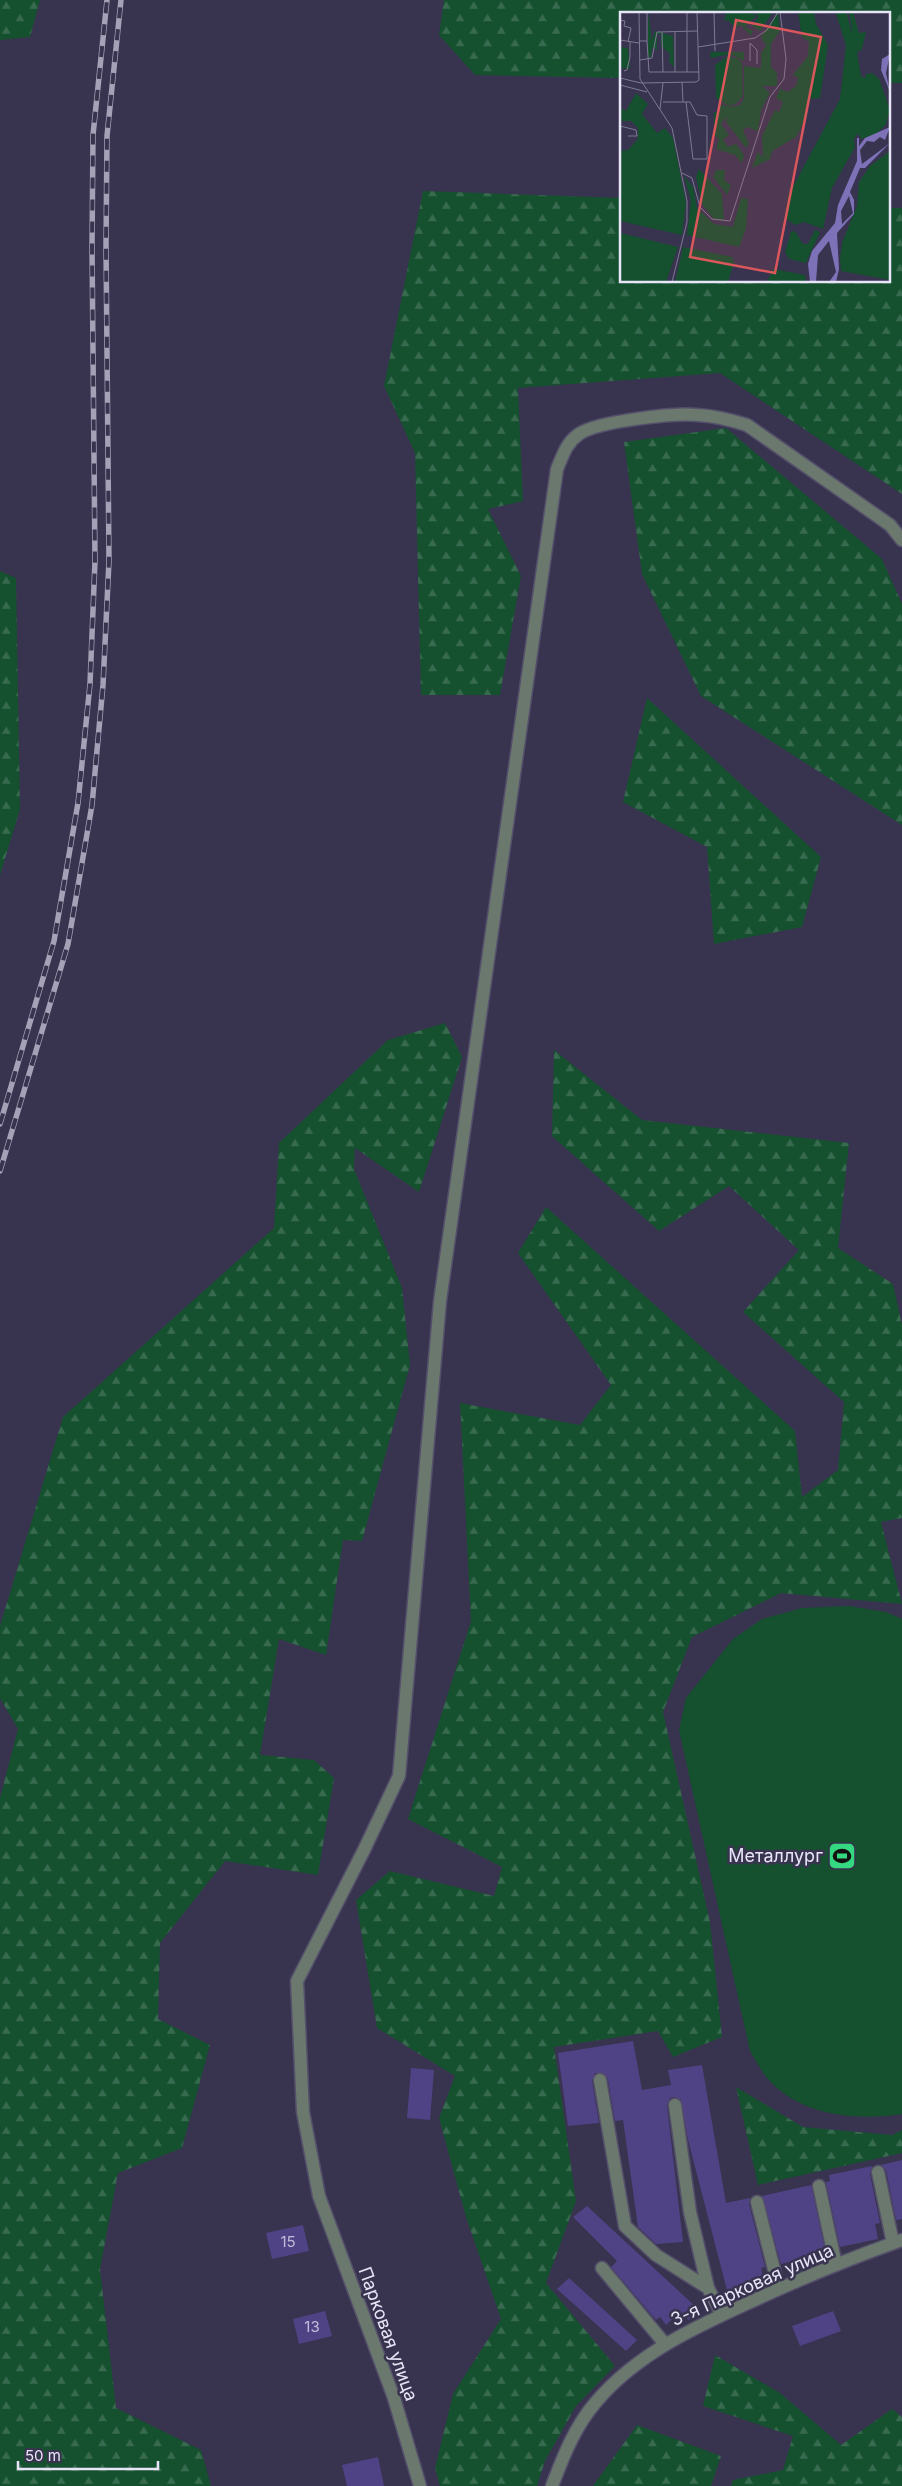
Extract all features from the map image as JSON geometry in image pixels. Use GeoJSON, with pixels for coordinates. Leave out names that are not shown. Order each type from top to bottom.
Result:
{"type":"FeatureCollection","features":[{"type":"Feature","properties":{"kind":"street","name":"Парковая улица"},"geometry":{"type":"LineString","coordinates":[[420,2486],[394,2398],[319,2196],[303,2112],[297,1981],[364,1850],[399,1776],[440,1301],[557,469],[568,444],[580,433],[596,426],[621,421],[697,415],[729,419],[747,425],[890,525],[902,540]]}},
{"type":"Feature","properties":{"kind":"street"},"geometry":{"type":"LineString","coordinates":[[600,2080],[625,2226],[656,2255],[708,2288]]}},
{"type":"Feature","properties":{"kind":"street"},"geometry":{"type":"LineString","coordinates":[[675,2105],[690,2212],[708,2288],[722,2315]]}},
{"type":"Feature","properties":{"kind":"street"},"geometry":{"type":"LineString","coordinates":[[878,2172],[897,2242]]}},
{"type":"Feature","properties":{"kind":"street"},"geometry":{"type":"LineString","coordinates":[[819,2186],[836,2265]]}},
{"type":"Feature","properties":{"kind":"street"},"geometry":{"type":"LineString","coordinates":[[757,2202],[779,2289]]}},
{"type":"Feature","properties":{"kind":"street","name":"3-я Парковая улица"},"geometry":{"type":"LineString","coordinates":[[552,2486],[566,2448],[595,2403],[624,2374],[666,2344],[722,2315],[779,2289],[897,2242]]}},
{"type":"Feature","properties":{"kind":"street"},"geometry":{"type":"LineString","coordinates":[[602,2268],[666,2344]]}},
{"type":"Feature","properties":{"kind":"green space"},"geometry":{"type":"Polygon","coordinates":[[[0,0],[40,0],[30,37],[0,40],[0,0]]]}},
{"type":"Feature","properties":{"kind":"green space"},"geometry":{"type":"Polygon","coordinates":[[[444,0],[902,0],[902,83],[890,83],[890,12],[620,12],[620,78],[475,75],[439,35],[444,0]]]}},
{"type":"Feature","properties":{"kind":"green space"},"geometry":{"type":"Polygon","coordinates":[[[423,191],[620,198],[620,282],[890,282],[890,208],[902,208],[902,494],[720,373],[518,388],[523,501],[488,509],[521,576],[500,695],[421,695],[415,453],[384,386],[423,191]]]}},
{"type":"Feature","properties":{"kind":"green space"},"geometry":{"type":"Polygon","coordinates":[[[726,428],[882,559],[902,604],[902,825],[701,696],[642,574],[624,442],[726,428]]]}},
{"type":"Feature","properties":{"kind":"green space"},"geometry":{"type":"Polygon","coordinates":[[[0,571],[16,578],[20,809],[0,875],[0,571]]]}},
{"type":"Feature","properties":{"kind":"green space"},"geometry":{"type":"Polygon","coordinates":[[[647,698],[821,857],[802,927],[714,944],[707,847],[623,802],[647,698]]]}},
{"type":"Feature","properties":{"kind":"green space"},"geometry":{"type":"Polygon","coordinates":[[[445,1023],[462,1057],[419,1192],[355,1148],[354,1169],[402,1288],[410,1365],[362,1541],[343,1540],[326,1655],[279,1639],[260,1755],[314,1760],[334,1778],[318,1875],[225,1861],[160,1943],[158,2019],[210,2045],[182,2148],[118,2173],[100,2269],[116,2408],[201,2450],[211,2486],[0,2486],[0,1798],[18,1729],[0,1698],[0,1626],[63,1417],[274,1228],[279,1143],[388,1040],[445,1023]]]}},
{"type":"Feature","properties":{"kind":"green space"},"geometry":{"type":"Polygon","coordinates":[[[554,1050],[642,1120],[849,1143],[838,1248],[893,1284],[902,1325],[902,1518],[881,1522],[902,1604],[781,1593],[692,1637],[663,1712],[710,1922],[722,2037],[673,2057],[658,2031],[554,2047],[576,2201],[546,2283],[615,2366],[576,2406],[545,2461],[537,2486],[440,2486],[435,2468],[453,2394],[501,2319],[466,2217],[439,2118],[455,2076],[377,2028],[356,1900],[390,1871],[494,1896],[502,1867],[408,1819],[471,1621],[460,1403],[580,1425],[611,1385],[518,1253],[546,1207],[795,1431],[802,1497],[838,1470],[844,1402],[743,1312],[799,1250],[729,1186],[659,1231],[552,1136],[554,1050]]]}},
{"type":"Feature","properties":{"kind":"green space"},"geometry":{"type":"Polygon","coordinates":[[[849,1606],[886,1612],[902,1619],[902,2114],[867,2117],[831,2113],[797,2101],[782,2092],[769,2080],[750,2051],[679,1730],[686,1698],[733,1639],[762,1619],[802,1608],[849,1606]]]}},
{"type":"Feature","properties":{"kind":"green space"},"geometry":{"type":"Polygon","coordinates":[[[736,2087],[803,2127],[892,2135],[902,2130],[902,2153],[758,2185],[736,2087]]]}},
{"type":"Feature","properties":{"kind":"green space"},"geometry":{"type":"Polygon","coordinates":[[[715,2355],[780,2393],[841,2445],[892,2409],[902,2417],[902,2486],[731,2486],[733,2480],[783,2470],[793,2436],[703,2406],[715,2355]]]}},
{"type":"Feature","properties":{"kind":"green space"},"geometry":{"type":"Polygon","coordinates":[[[637,2425],[721,2456],[711,2486],[593,2486],[637,2425]]]}},
{"type":"Feature","properties":{"kind":"building"},"geometry":{"type":"Polygon","coordinates":[[[633,2041],[642,2090],[671,2085],[668,2070],[702,2065],[726,2203],[750,2198],[749,2204],[765,2267],[761,2268],[765,2284],[728,2294],[688,2140],[681,2100],[674,2097],[670,2098],[667,2106],[683,2242],[656,2244],[638,2227],[623,2120],[615,2121],[608,2079],[603,2073],[595,2073],[592,2081],[599,2123],[568,2126],[558,2053],[633,2041]]]}},
{"type":"Feature","properties":{"kind":"building"},"geometry":{"type":"Polygon","coordinates":[[[411,2068],[434,2070],[430,2120],[407,2118],[411,2068]]]}},
{"type":"Feature","properties":{"kind":"building"},"geometry":{"type":"Polygon","coordinates":[[[902,2160],[902,2219],[896,2220],[886,2170],[881,2165],[902,2160]]]}},
{"type":"Feature","properties":{"kind":"building"},"geometry":{"type":"Polygon","coordinates":[[[872,2166],[870,2174],[880,2223],[875,2224],[878,2239],[840,2247],[826,2182],[830,2181],[829,2175],[872,2166]]]}},
{"type":"Feature","properties":{"kind":"building"},"geometry":{"type":"Polygon","coordinates":[[[811,2185],[825,2250],[819,2251],[820,2255],[781,2264],[762,2196],[811,2185]]]}},
{"type":"Feature","properties":{"kind":"building"},"geometry":{"type":"Polygon","coordinates":[[[587,2206],[697,2308],[689,2320],[679,2313],[666,2325],[660,2317],[656,2320],[611,2267],[617,2261],[573,2217],[587,2206]]]}},
{"type":"Feature","properties":{"kind":"building"},"geometry":{"type":"Polygon","coordinates":[[[303,2225],[309,2251],[272,2259],[266,2233],[303,2225]]]}},
{"type":"Feature","properties":{"kind":"building"},"geometry":{"type":"Polygon","coordinates":[[[569,2278],[637,2340],[626,2351],[557,2289],[569,2278]]]}},
{"type":"Feature","properties":{"kind":"building"},"geometry":{"type":"Polygon","coordinates":[[[325,2311],[332,2336],[299,2344],[293,2319],[325,2311]]]}},
{"type":"Feature","properties":{"kind":"building"},"geometry":{"type":"Polygon","coordinates":[[[833,2311],[841,2331],[800,2346],[792,2326],[833,2311]]]}},
{"type":"Feature","properties":{"kind":"building"},"geometry":{"type":"Polygon","coordinates":[[[378,2457],[384,2486],[347,2486],[342,2465],[378,2457]]]}},
{"type":"Feature","properties":{"kind":"railway"},"geometry":{"type":"LineString","coordinates":[[0,1124],[54,941],[78,803],[90,684],[95,561],[92,247],[93,135],[107,0]]}},
{"type":"Feature","properties":{"kind":"railway"},"geometry":{"type":"LineString","coordinates":[[0,1171],[68,944],[92,805],[103,685],[109,561],[106,247],[107,136],[121,0]]}},
{"type":"Feature","properties":{"kind":"place","name":"Металлург"},"geometry":{"type":"Point","coordinates":[842,1856]}}]}
